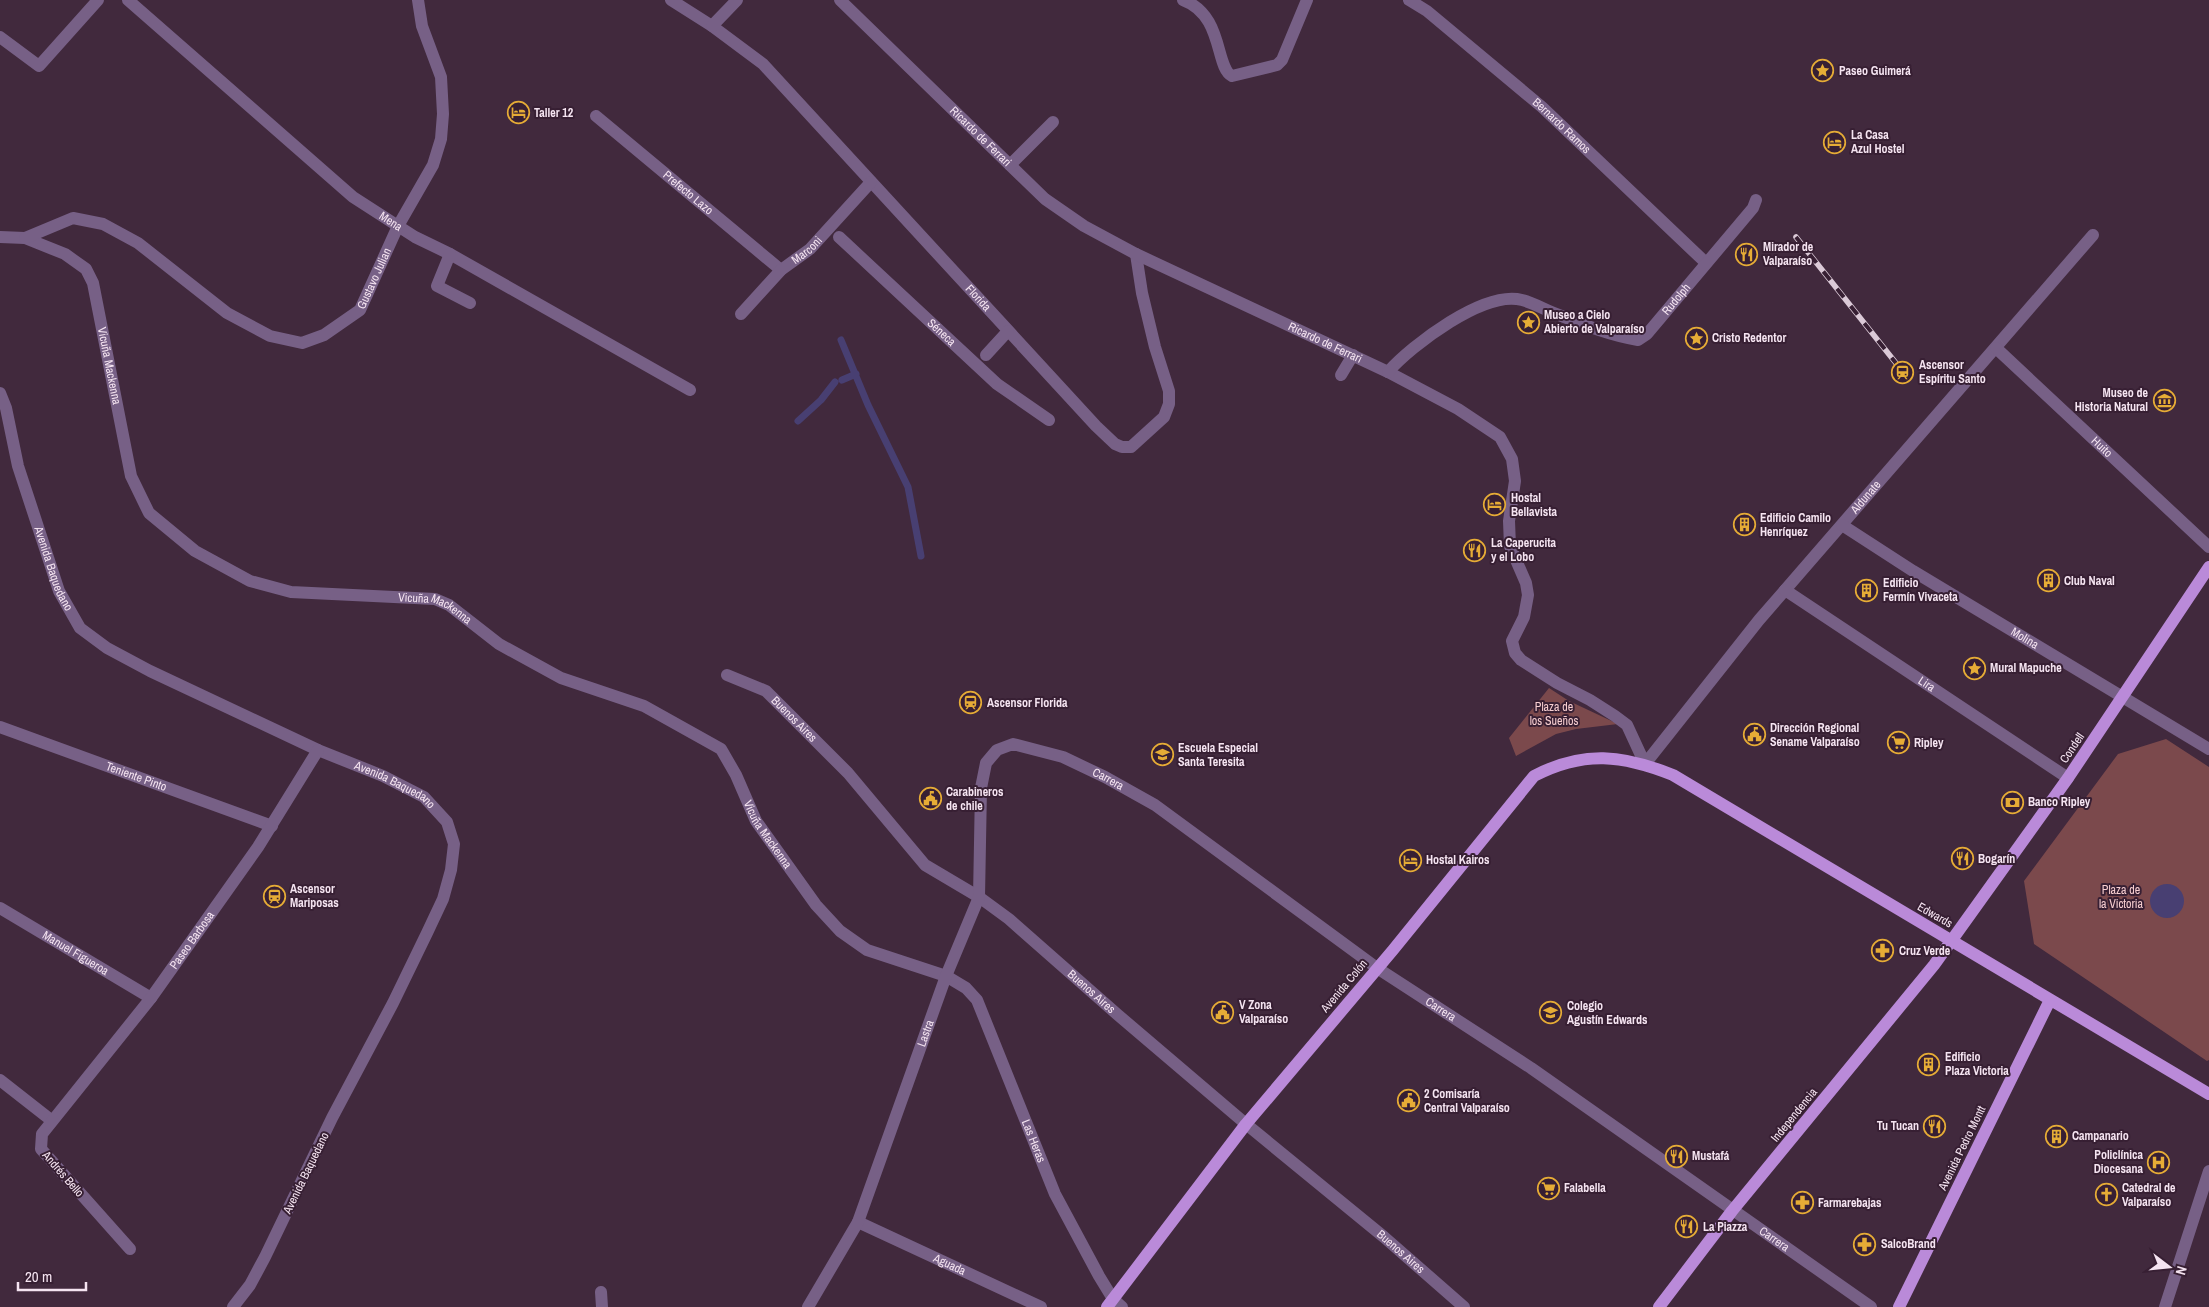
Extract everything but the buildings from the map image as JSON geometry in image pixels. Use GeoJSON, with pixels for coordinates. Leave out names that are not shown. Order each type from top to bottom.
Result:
{"type":"FeatureCollection","features":[{"type":"Feature","properties":{"kind":"main road","name":"Condell"},"geometry":{"type":"LineString","coordinates":[[1952,940],[2068,778],[2209,567]]}},
{"type":"Feature","properties":{"kind":"main road","name":"Avenida Colón"},"geometry":{"type":"LineString","coordinates":[[1114,1304],[1246,1124],[1534,776],[1554,765],[1580,759],[1621,758],[1645,764]]}},
{"type":"Feature","properties":{"kind":"main road","name":"Edwards"},"geometry":{"type":"LineString","coordinates":[[1645,764],[1673,776],[2209,1094]]}},
{"type":"Feature","properties":{"kind":"main road","name":"Independencia"},"geometry":{"type":"LineString","coordinates":[[1659,1307],[1732,1211],[1934,966],[1952,940]]}},
{"type":"Feature","properties":{"kind":"main road","name":"Avenida Pedro Montt"},"geometry":{"type":"LineString","coordinates":[[1899,1307],[2050,1000]]}},
{"type":"Feature","properties":{"kind":"street"},"geometry":{"type":"LineString","coordinates":[[0,37],[39,66],[98,0]]}},
{"type":"Feature","properties":{"kind":"street","name":"Mena"},"geometry":{"type":"LineString","coordinates":[[128,0],[353,196],[415,237],[450,254],[690,390]]}},
{"type":"Feature","properties":{"kind":"street","name":"Gustavo Julian"},"geometry":{"type":"LineString","coordinates":[[25,238],[73,218],[103,224],[138,243],[227,313],[270,336],[302,343],[324,336],[360,310],[398,226],[433,165],[442,130],[441,77],[422,26],[418,0]]}},
{"type":"Feature","properties":{"kind":"street","name":"Florida"},"geometry":{"type":"LineString","coordinates":[[671,0],[712,26],[763,64],[1096,426],[1115,444],[1122,447],[1131,447],[1164,416],[1169,404],[1170,391],[1155,347],[1142,294],[1136,254]]}},
{"type":"Feature","properties":{"kind":"street"},"geometry":{"type":"LineString","coordinates":[[712,26],[737,0]]}},
{"type":"Feature","properties":{"kind":"street","name":"Ricardo de Ferrari"},"geometry":{"type":"LineString","coordinates":[[840,0],[1045,199],[1084,226],[1136,254],[1388,372],[1458,409],[1500,437],[1512,459],[1515,481],[1509,521],[1510,546],[1526,582],[1528,595],[1524,617],[1512,641],[1515,652],[1521,660],[1557,683],[1590,700],[1627,725],[1645,764]]}},
{"type":"Feature","properties":{"kind":"street"},"geometry":{"type":"LineString","coordinates":[[1183,0],[1199,9],[1213,28],[1226,72],[1232,76],[1277,65],[1282,60],[1308,0]]}},
{"type":"Feature","properties":{"kind":"street","name":"Bernardo Ramos"},"geometry":{"type":"LineString","coordinates":[[1409,0],[1428,11],[1542,107],[1705,262]]}},
{"type":"Feature","properties":{"kind":"street","name":"Prefecto Lazo"},"geometry":{"type":"LineString","coordinates":[[596,116],[780,270]]}},
{"type":"Feature","properties":{"kind":"street"},"geometry":{"type":"LineString","coordinates":[[1010,165],[1053,122]]}},
{"type":"Feature","properties":{"kind":"street","name":"Marconi"},"geometry":{"type":"LineString","coordinates":[[740,314],[780,270],[810,249],[871,182]]}},
{"type":"Feature","properties":{"kind":"street","name":"Rudolph"},"geometry":{"type":"LineString","coordinates":[[1388,372],[1402,356],[1420,341],[1465,313],[1501,299],[1521,299],[1601,332],[1638,340],[1647,334],[1705,262],[1753,208],[1756,200]]}},
{"type":"Feature","properties":{"kind":"street","name":"Aldunate"},"geometry":{"type":"LineString","coordinates":[[1645,764],[1785,590],[2094,235]]}},
{"type":"Feature","properties":{"kind":"street","name":"Vicuña Mackenna"},"geometry":{"type":"LineString","coordinates":[[0,237],[25,238],[65,254],[86,269],[92,284],[131,476],[149,513],[195,551],[250,582],[291,592],[435,599],[449,605],[499,644],[561,678],[644,706],[721,749],[736,775],[756,821],[816,905],[840,931],[867,950],[946,976]]}},
{"type":"Feature","properties":{"kind":"street","name":"Séneca"},"geometry":{"type":"LineString","coordinates":[[839,237],[997,384],[1049,420]]}},
{"type":"Feature","properties":{"kind":"street"},"geometry":{"type":"LineString","coordinates":[[450,254],[437,286],[470,303]]}},
{"type":"Feature","properties":{"kind":"street"},"geometry":{"type":"LineString","coordinates":[[986,355],[1008,331]]}},
{"type":"Feature","properties":{"kind":"street","name":"Huito"},"geometry":{"type":"LineString","coordinates":[[1996,348],[2209,547]]}},
{"type":"Feature","properties":{"kind":"street"},"geometry":{"type":"LineString","coordinates":[[1340,375],[1353,355]]}},
{"type":"Feature","properties":{"kind":"street","name":"Avenida Baquedano"},"geometry":{"type":"LineString","coordinates":[[0,393],[6,408],[18,466],[59,591],[80,628],[114,652],[318,750],[383,776],[424,797],[447,822],[454,844],[451,870],[443,899],[393,1003],[250,1285],[233,1307]]}},
{"type":"Feature","properties":{"kind":"street","name":"Molina"},"geometry":{"type":"LineString","coordinates":[[1842,524],[1913,571],[2209,749]]}},
{"type":"Feature","properties":{"kind":"street","name":"Lira"},"geometry":{"type":"LineString","coordinates":[[1785,590],[2068,778]]}},
{"type":"Feature","properties":{"kind":"street","name":"Buenos Aires"},"geometry":{"type":"LineString","coordinates":[[727,675],[766,691],[848,773],[925,865],[979,897],[1009,919],[1246,1124],[1384,1237],[1464,1307]]}},
{"type":"Feature","properties":{"kind":"street","name":"Teniente Pinto"},"geometry":{"type":"LineString","coordinates":[[0,727],[272,826]]}},
{"type":"Feature","properties":{"kind":"street","name":"Carrera"},"geometry":{"type":"LineString","coordinates":[[997,750],[1014,744],[1063,757],[1105,777],[1155,805],[1377,968],[1531,1068],[1871,1307]]}},
{"type":"Feature","properties":{"kind":"street","name":"Paseo Barbosa"},"geometry":{"type":"LineString","coordinates":[[51,1120],[151,998],[272,826],[318,750]]}},
{"type":"Feature","properties":{"kind":"street","name":"Lastra"},"geometry":{"type":"LineString","coordinates":[[808,1307],[858,1222],[946,976],[979,897],[981,788],[986,763],[997,750]]}},
{"type":"Feature","properties":{"kind":"street","name":"Manuel Figueroa"},"geometry":{"type":"LineString","coordinates":[[0,908],[151,998]]}},
{"type":"Feature","properties":{"kind":"street","name":"Las Heras"},"geometry":{"type":"LineString","coordinates":[[946,976],[966,988],[977,1000],[1055,1194],[1114,1304]]}},
{"type":"Feature","properties":{"kind":"street"},"geometry":{"type":"LineString","coordinates":[[0,1080],[51,1120]]}},
{"type":"Feature","properties":{"kind":"street","name":"Andrés Bello"},"geometry":{"type":"LineString","coordinates":[[51,1120],[42,1134],[41,1149],[130,1249]]}},
{"type":"Feature","properties":{"kind":"street"},"geometry":{"type":"LineString","coordinates":[[2165,1307],[2209,1172]]}},
{"type":"Feature","properties":{"kind":"street","name":"Aguada"},"geometry":{"type":"LineString","coordinates":[[858,1222],[1041,1307]]}},
{"type":"Feature","properties":{"kind":"street"},"geometry":{"type":"LineString","coordinates":[[601,1292],[602,1307]]}},
{"type":"Feature","properties":{"kind":"green space","name":"Plaza de los Sueños"},"geometry":{"type":"Polygon","coordinates":[[[1549,688],[1569,701],[1618,724],[1576,729],[1556,734],[1516,756],[1509,738],[1549,688]]]}},
{"type":"Feature","properties":{"kind":"green space","name":"Plaza de la Victoria"},"geometry":{"type":"Polygon","coordinates":[[[2166,739],[2209,767],[2209,1060],[2207,1061],[2034,944],[2024,881],[2118,754],[2166,739]]]}},
{"type":"Feature","properties":{"kind":"shaded area"},"geometry":{"type":"Polygon","coordinates":[[[2167,884],[2174,885],[2179,889],[2183,894],[2183,908],[2179,913],[2174,917],[2167,918],[2160,917],[2155,913],[2151,908],[2150,901],[2151,894],[2155,889],[2160,885],[2167,884]]]}},
{"type":"Feature","properties":{"kind":"waterway"},"geometry":{"type":"LineString","coordinates":[[841,340],[868,405],[908,487],[921,556]]}},
{"type":"Feature","properties":{"kind":"waterway"},"geometry":{"type":"LineString","coordinates":[[842,380],[856,374]]}},
{"type":"Feature","properties":{"kind":"waterway"},"geometry":{"type":"LineString","coordinates":[[798,421],[821,400],[835,382]]}},
{"type":"Feature","properties":{"kind":"railway"},"geometry":{"type":"LineString","coordinates":[[1796,237],[1903,372]]}},
{"type":"Feature","properties":{"kind":"place","name":"Paseo Guimerá"},"geometry":{"type":"Point","coordinates":[1823,71]}},
{"type":"Feature","properties":{"kind":"place","name":"Taller 12"},"geometry":{"type":"Point","coordinates":[518,113]}},
{"type":"Feature","properties":{"kind":"place","name":"La Casa Azul Hostel"},"geometry":{"type":"Point","coordinates":[1835,142]}},
{"type":"Feature","properties":{"kind":"place","name":"Mirador de Valparaíso"},"geometry":{"type":"Point","coordinates":[1747,254]}},
{"type":"Feature","properties":{"kind":"place","name":"Museo a Cielo Abierto de Valparaíso"},"geometry":{"type":"Point","coordinates":[1528,322]}},
{"type":"Feature","properties":{"kind":"place","name":"Cristo Redentor"},"geometry":{"type":"Point","coordinates":[1696,338]}},
{"type":"Feature","properties":{"kind":"place","name":"Ascensor Espíritu Santo"},"geometry":{"type":"Point","coordinates":[1903,372]}},
{"type":"Feature","properties":{"kind":"place","name":"Museo de Historia Natural"},"geometry":{"type":"Point","coordinates":[2164,400]}},
{"type":"Feature","properties":{"kind":"place","name":"Hostal Bellavista"},"geometry":{"type":"Point","coordinates":[1495,505]}},
{"type":"Feature","properties":{"kind":"place","name":"Edificio Camilo Henríquez"},"geometry":{"type":"Point","coordinates":[1744,525]}},
{"type":"Feature","properties":{"kind":"place","name":"La Caperucita y el Lobo"},"geometry":{"type":"Point","coordinates":[1475,550]}},
{"type":"Feature","properties":{"kind":"place","name":"Club Naval"},"geometry":{"type":"Point","coordinates":[2048,581]}},
{"type":"Feature","properties":{"kind":"place","name":"Edificio Fermín Vivaceta"},"geometry":{"type":"Point","coordinates":[1867,590]}},
{"type":"Feature","properties":{"kind":"place","name":"Mural Mapuche"},"geometry":{"type":"Point","coordinates":[1974,668]}},
{"type":"Feature","properties":{"kind":"place","name":"Ascensor Florida"},"geometry":{"type":"Point","coordinates":[971,703]}},
{"type":"Feature","properties":{"kind":"place","name":"Dirección Regional Sename Valparaíso"},"geometry":{"type":"Point","coordinates":[1754,735]}},
{"type":"Feature","properties":{"kind":"place","name":"Ripley"},"geometry":{"type":"Point","coordinates":[1898,743]}},
{"type":"Feature","properties":{"kind":"place","name":"Escuela Especial Santa Teresita"},"geometry":{"type":"Point","coordinates":[1162,755]}},
{"type":"Feature","properties":{"kind":"place","name":"Carabineros de chile"},"geometry":{"type":"Point","coordinates":[930,799]}},
{"type":"Feature","properties":{"kind":"place","name":"Banco Ripley"},"geometry":{"type":"Point","coordinates":[2012,802]}},
{"type":"Feature","properties":{"kind":"place","name":"Bogarín"},"geometry":{"type":"Point","coordinates":[1962,859]}},
{"type":"Feature","properties":{"kind":"place","name":"Hostal Kairos"},"geometry":{"type":"Point","coordinates":[1410,860]}},
{"type":"Feature","properties":{"kind":"place","name":"Ascensor Mariposas"},"geometry":{"type":"Point","coordinates":[274,896]}},
{"type":"Feature","properties":{"kind":"place","name":"Cruz Verde"},"geometry":{"type":"Point","coordinates":[1883,951]}},
{"type":"Feature","properties":{"kind":"place","name":"V Zona Valparaíso"},"geometry":{"type":"Point","coordinates":[1223,1012]}},
{"type":"Feature","properties":{"kind":"place","name":"Colegio Agustín Edwards"},"geometry":{"type":"Point","coordinates":[1551,1013]}},
{"type":"Feature","properties":{"kind":"place","name":"Edificio Plaza Victoria"},"geometry":{"type":"Point","coordinates":[1929,1064]}},
{"type":"Feature","properties":{"kind":"place","name":"2 Comisaría Central Valparaíso"},"geometry":{"type":"Point","coordinates":[1408,1101]}},
{"type":"Feature","properties":{"kind":"place","name":"Tu Tucan"},"geometry":{"type":"Point","coordinates":[1935,1126]}},
{"type":"Feature","properties":{"kind":"place","name":"Campanario"},"geometry":{"type":"Point","coordinates":[2056,1136]}},
{"type":"Feature","properties":{"kind":"place","name":"Mustafá"},"geometry":{"type":"Point","coordinates":[1676,1156]}},
{"type":"Feature","properties":{"kind":"place","name":"Policlínica Diocesana"},"geometry":{"type":"Point","coordinates":[2159,1162]}},
{"type":"Feature","properties":{"kind":"place","name":"Falabella"},"geometry":{"type":"Point","coordinates":[1548,1188]}},
{"type":"Feature","properties":{"kind":"place","name":"Catedral de Valparaíso"},"geometry":{"type":"Point","coordinates":[2106,1195]}},
{"type":"Feature","properties":{"kind":"place","name":"Farmarebajas"},"geometry":{"type":"Point","coordinates":[1802,1203]}},
{"type":"Feature","properties":{"kind":"place","name":"La Piazza"},"geometry":{"type":"Point","coordinates":[1687,1227]}},
{"type":"Feature","properties":{"kind":"place","name":"SalcoBrand"},"geometry":{"type":"Point","coordinates":[1865,1244]}}]}
